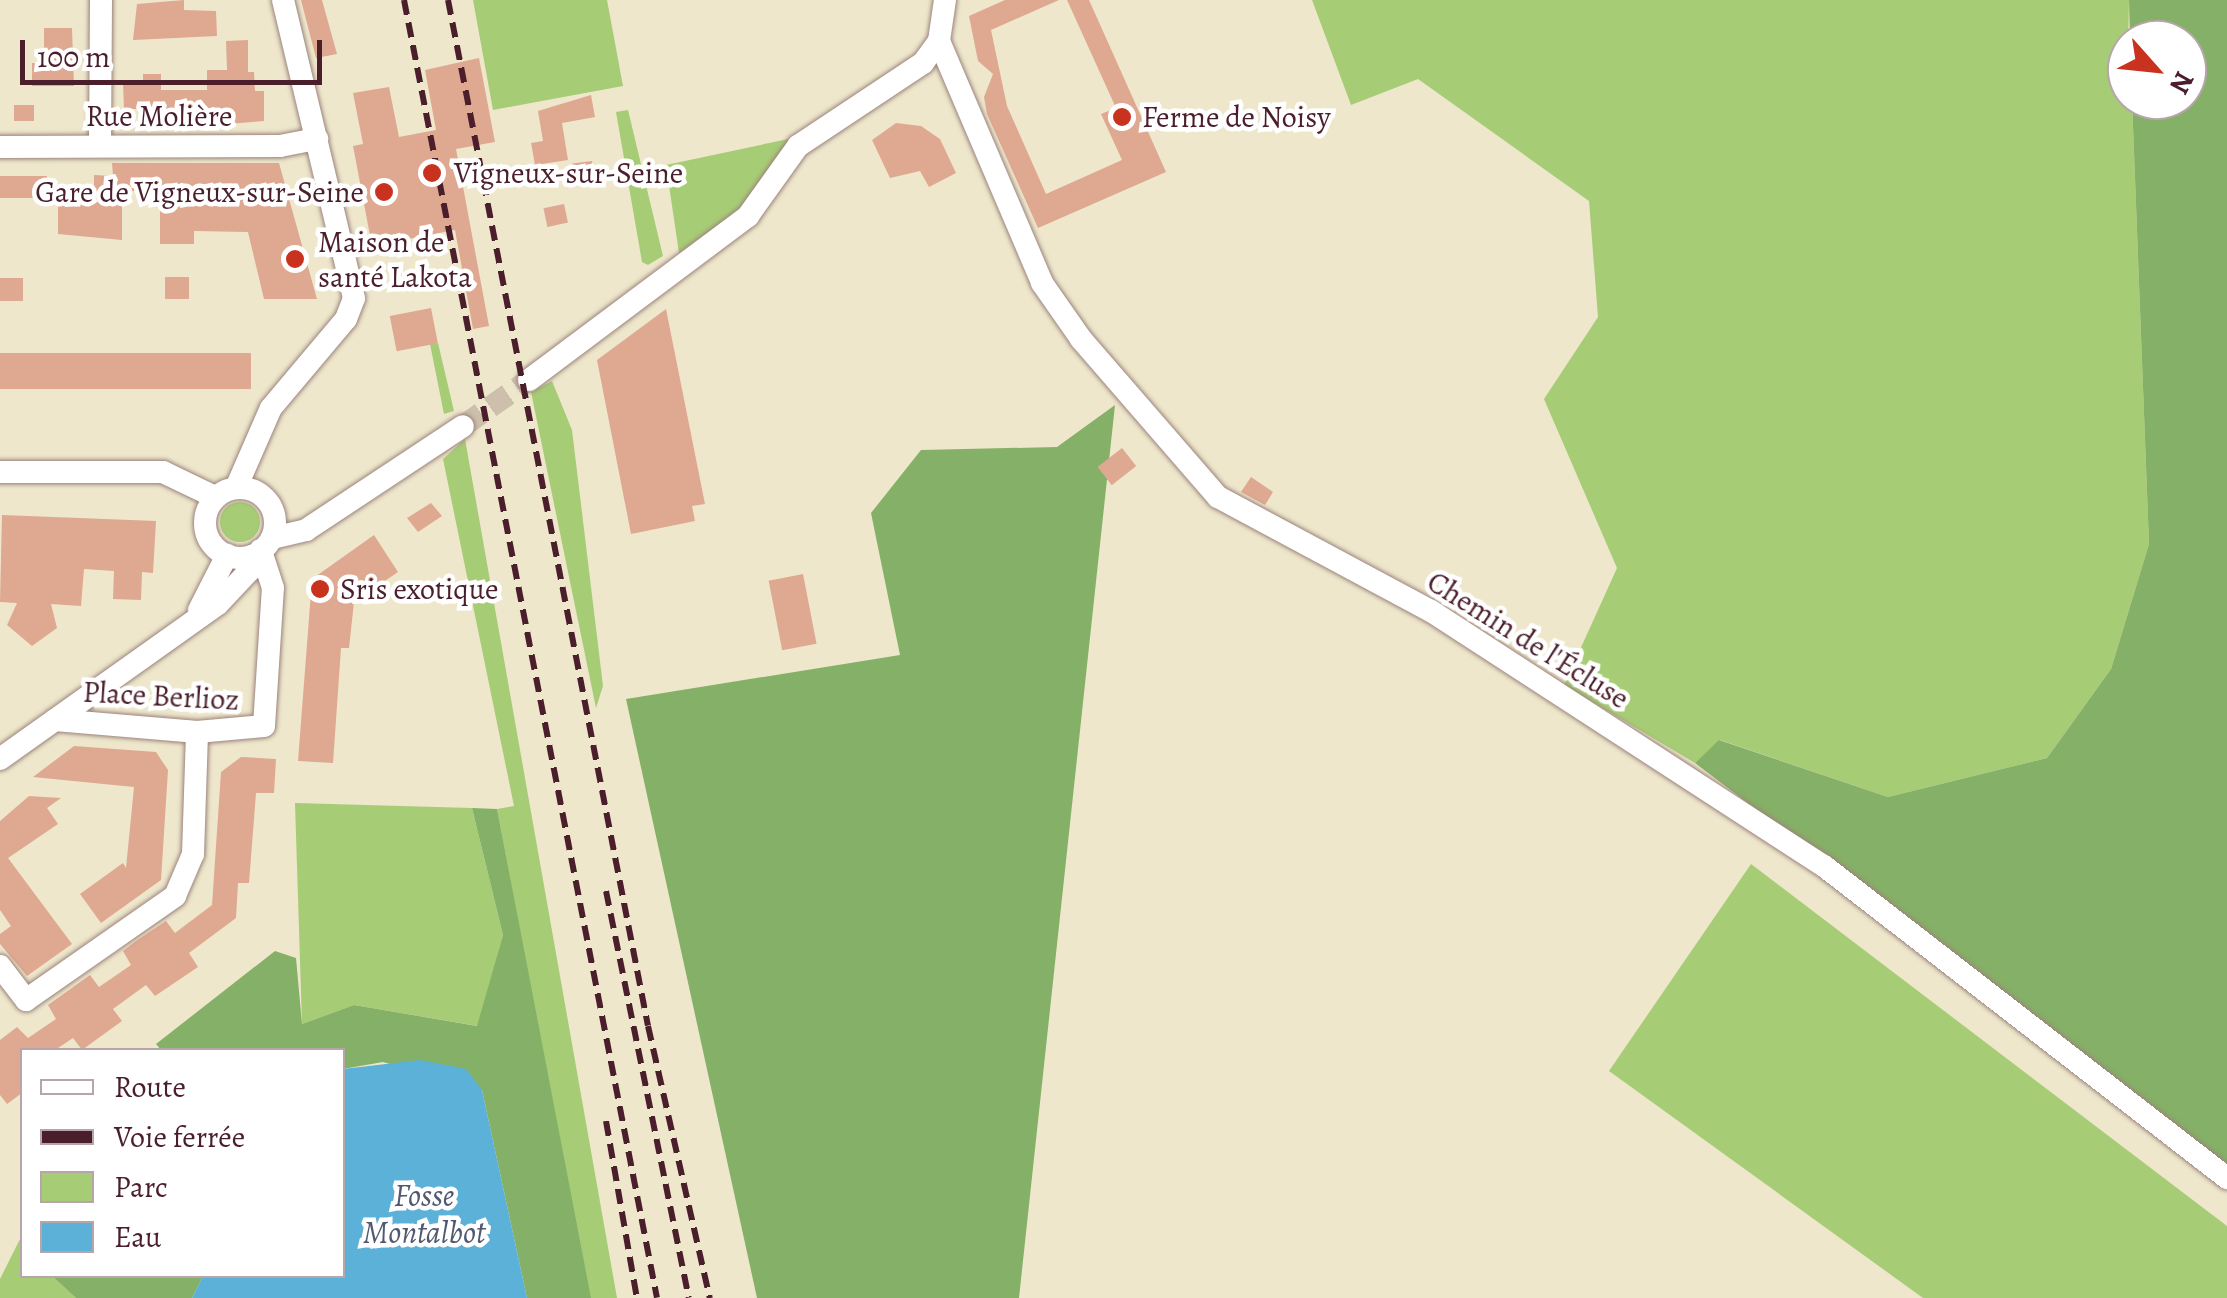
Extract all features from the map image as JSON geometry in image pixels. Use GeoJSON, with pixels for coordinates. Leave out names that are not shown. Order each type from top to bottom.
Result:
{"type":"FeatureCollection","features":[{"type":"Feature","properties":{"kind":"street"},"geometry":{"type":"LineString","coordinates":[[100,145],[101,0]]}},
{"type":"Feature","properties":{"kind":"street"},"geometry":{"type":"LineString","coordinates":[[227,556],[206,534],[206,514],[226,492],[254,447],[271,408],[346,319],[354,298],[283,0]]}},
{"type":"Feature","properties":{"kind":"street"},"geometry":{"type":"LineString","coordinates":[[529,380],[748,216],[798,146],[923,62],[939,41],[945,0]]}},
{"type":"Feature","properties":{"kind":"street","name":"Chemin de l'Écluse"},"geometry":{"type":"LineString","coordinates":[[939,41],[1042,283],[1218,497],[1432,611],[1824,866],[2227,1178]]}},
{"type":"Feature","properties":{"kind":"street","name":"Rue Molière"},"geometry":{"type":"LineString","coordinates":[[0,147],[280,146],[317,139]]}},
{"type":"Feature","properties":{"kind":"street"},"geometry":{"type":"LineString","coordinates":[[192,619],[227,556],[262,548],[306,530],[463,426]]}},
{"type":"Feature","properties":{"kind":"street"},"geometry":{"type":"LineString","coordinates":[[0,759],[228,596],[262,548],[274,516],[264,497],[254,447]]}},
{"type":"Feature","properties":{"kind":"street"},"geometry":{"type":"LineString","coordinates":[[0,472],[163,472],[226,492],[264,497]]}},
{"type":"Feature","properties":{"kind":"street","name":"Place Berlioz"},"geometry":{"type":"LineString","coordinates":[[55,720],[197,732],[264,726],[274,588],[262,548]]}},
{"type":"Feature","properties":{"kind":"street"},"geometry":{"type":"LineString","coordinates":[[0,966],[26,1000],[174,896],[188,876],[197,732]]}},
{"type":"Feature","properties":{"kind":"green space"},"geometry":{"type":"Polygon","coordinates":[[[473,0],[607,0],[623,86],[493,110],[473,0]]]}},
{"type":"Feature","properties":{"kind":"green space"},"geometry":{"type":"Polygon","coordinates":[[[1312,0],[2129,0],[2129,20],[2107,20],[2107,120],[2133,120],[2149,544],[2111,669],[2047,758],[1888,797],[1720,740],[1695,763],[1564,685],[1617,568],[1544,399],[1598,317],[1589,201],[1418,79],[1351,105],[1312,0]]]}},
{"type":"Feature","properties":{"kind":"green space"},"geometry":{"type":"Polygon","coordinates":[[[2129,0],[2227,0],[2227,1166],[1695,763],[1719,740],[1888,797],[2047,758],[2111,669],[2149,544],[2133,120],[2207,120],[2207,20],[2130,20],[2129,0]]]}},
{"type":"Feature","properties":{"kind":"green space"},"geometry":{"type":"Polygon","coordinates":[[[628,110],[663,256],[648,265],[642,262],[616,112],[628,110]]]}},
{"type":"Feature","properties":{"kind":"green space"},"geometry":{"type":"Polygon","coordinates":[[[793,138],[744,207],[679,253],[666,165],[793,138]]]}},
{"type":"Feature","properties":{"kind":"green space"},"geometry":{"type":"Polygon","coordinates":[[[438,343],[454,411],[444,414],[430,344],[438,343]]]}},
{"type":"Feature","properties":{"kind":"green space"},"geometry":{"type":"Polygon","coordinates":[[[552,381],[572,430],[603,686],[596,708],[531,392],[552,381]]]}},
{"type":"Feature","properties":{"kind":"green space"},"geometry":{"type":"Polygon","coordinates":[[[1115,405],[1019,1298],[757,1298],[626,699],[900,655],[871,513],[921,450],[1057,447],[1115,405]]]}},
{"type":"Feature","properties":{"kind":"green space"},"geometry":{"type":"Polygon","coordinates":[[[465,439],[617,1298],[588,1298],[497,809],[514,806],[443,459],[465,439]]]}},
{"type":"Feature","properties":{"kind":"green space"},"geometry":{"type":"Polygon","coordinates":[[[240,502],[254,508],[260,522],[254,536],[240,542],[226,536],[220,522],[226,508],[240,502]]]}},
{"type":"Feature","properties":{"kind":"green space"},"geometry":{"type":"Polygon","coordinates":[[[295,803],[472,808],[503,935],[478,1026],[354,1005],[302,1024],[295,803]]]}},
{"type":"Feature","properties":{"kind":"green space"},"geometry":{"type":"Polygon","coordinates":[[[472,808],[497,809],[591,1298],[527,1298],[482,1090],[383,1062],[345,1069],[345,1048],[159,1048],[156,1044],[275,951],[296,958],[302,1024],[354,1005],[477,1026],[503,935],[472,808]]]}},
{"type":"Feature","properties":{"kind":"green space"},"geometry":{"type":"Polygon","coordinates":[[[1751,864],[2227,1226],[2227,1298],[1923,1298],[1609,1071],[1751,864]]]}},
{"type":"Feature","properties":{"kind":"green space"},"geometry":{"type":"Polygon","coordinates":[[[20,1239],[20,1278],[54,1278],[76,1298],[0,1298],[0,1279],[20,1239]]]}},
{"type":"Feature","properties":{"kind":"green space"},"geometry":{"type":"Polygon","coordinates":[[[54,1278],[202,1278],[192,1298],[76,1298],[54,1278]]]}},
{"type":"Feature","properties":{"kind":"water","name":"Fosse Montalbot"},"geometry":{"type":"Polygon","coordinates":[[[420,1060],[466,1069],[482,1090],[527,1298],[192,1298],[202,1278],[345,1278],[345,1069],[420,1060]]]}},
{"type":"Feature","properties":{"kind":"building"},"geometry":{"type":"Polygon","coordinates":[[[184,0],[184,10],[216,11],[217,36],[133,40],[137,4],[184,0]]]}},
{"type":"Feature","properties":{"kind":"building"},"geometry":{"type":"Polygon","coordinates":[[[301,0],[322,0],[337,54],[316,58],[301,0]]]}},
{"type":"Feature","properties":{"kind":"building"},"geometry":{"type":"Polygon","coordinates":[[[1005,0],[1059,0],[991,30],[1007,106],[1046,194],[1122,160],[1101,114],[1116,108],[1067,0],[1089,0],[1166,172],[1038,228],[987,114],[984,97],[993,74],[978,61],[969,16],[1005,0]]]}},
{"type":"Feature","properties":{"kind":"building"},"geometry":{"type":"Polygon","coordinates":[[[44,28],[72,28],[74,86],[32,86],[32,63],[44,63],[44,28]]]}},
{"type":"Feature","properties":{"kind":"building"},"geometry":{"type":"Polygon","coordinates":[[[248,40],[248,72],[254,72],[255,91],[264,91],[264,121],[162,129],[161,109],[124,109],[123,83],[143,83],[143,74],[161,74],[161,90],[207,90],[207,70],[227,70],[226,41],[248,40]]]}},
{"type":"Feature","properties":{"kind":"building"},"geometry":{"type":"Polygon","coordinates":[[[479,58],[495,142],[456,149],[489,326],[473,329],[455,230],[372,246],[353,146],[363,144],[353,93],[389,87],[399,137],[436,130],[425,70],[479,58]]]}},
{"type":"Feature","properties":{"kind":"building"},"geometry":{"type":"Polygon","coordinates":[[[591,95],[595,117],[562,123],[568,160],[535,165],[531,143],[543,141],[538,111],[591,95]]]}},
{"type":"Feature","properties":{"kind":"building"},"geometry":{"type":"Polygon","coordinates":[[[14,105],[34,105],[34,121],[14,121],[14,105]]]}},
{"type":"Feature","properties":{"kind":"building"},"geometry":{"type":"Polygon","coordinates":[[[896,123],[921,126],[940,139],[956,173],[929,187],[920,171],[890,178],[872,140],[896,123]]]}},
{"type":"Feature","properties":{"kind":"building"},"geometry":{"type":"Polygon","coordinates":[[[592,161],[594,177],[574,179],[572,163],[592,161]]]}},
{"type":"Feature","properties":{"kind":"building"},"geometry":{"type":"Polygon","coordinates":[[[112,163],[279,163],[317,299],[264,299],[248,232],[194,231],[194,244],[160,244],[160,191],[129,191],[129,202],[122,202],[122,240],[58,234],[58,200],[94,200],[94,175],[113,176],[112,163]]]}},
{"type":"Feature","properties":{"kind":"building"},"geometry":{"type":"Polygon","coordinates":[[[0,176],[47,176],[47,198],[0,198],[0,176]]]}},
{"type":"Feature","properties":{"kind":"building"},"geometry":{"type":"Polygon","coordinates":[[[564,204],[568,223],[547,227],[543,208],[564,204]]]}},
{"type":"Feature","properties":{"kind":"building"},"geometry":{"type":"Polygon","coordinates":[[[165,277],[189,277],[189,299],[165,299],[165,277]]]}},
{"type":"Feature","properties":{"kind":"building"},"geometry":{"type":"Polygon","coordinates":[[[0,278],[23,278],[23,301],[0,301],[0,278]]]}},
{"type":"Feature","properties":{"kind":"building"},"geometry":{"type":"Polygon","coordinates":[[[431,308],[438,343],[397,351],[390,316],[431,308]]]}},
{"type":"Feature","properties":{"kind":"building"},"geometry":{"type":"Polygon","coordinates":[[[666,309],[705,504],[692,506],[695,521],[631,534],[597,360],[666,309]]]}},
{"type":"Feature","properties":{"kind":"building"},"geometry":{"type":"Polygon","coordinates":[[[0,353],[251,353],[251,389],[0,389],[0,353]]]}},
{"type":"Feature","properties":{"kind":"building"},"geometry":{"type":"Polygon","coordinates":[[[1122,448],[1136,466],[1112,485],[1098,467],[1122,448]]]}},
{"type":"Feature","properties":{"kind":"building"},"geometry":{"type":"Polygon","coordinates":[[[1251,477],[1273,492],[1265,505],[1241,492],[1251,477]]]}},
{"type":"Feature","properties":{"kind":"building"},"geometry":{"type":"Polygon","coordinates":[[[431,503],[442,516],[418,532],[407,518],[431,503]]]}},
{"type":"Feature","properties":{"kind":"building"},"geometry":{"type":"Polygon","coordinates":[[[2,515],[156,521],[153,573],[142,572],[141,600],[113,599],[114,571],[84,569],[81,606],[51,604],[57,628],[32,646],[7,625],[17,603],[0,602],[2,515]]]}},
{"type":"Feature","properties":{"kind":"building"},"geometry":{"type":"Polygon","coordinates":[[[374,535],[398,572],[354,602],[349,648],[341,648],[333,763],[298,761],[312,579],[374,535]]]}},
{"type":"Feature","properties":{"kind":"building"},"geometry":{"type":"Polygon","coordinates":[[[803,574],[817,644],[782,650],[769,581],[803,574]]]}},
{"type":"Feature","properties":{"kind":"building"},"geometry":{"type":"Polygon","coordinates":[[[74,746],[156,752],[168,770],[161,880],[101,923],[80,894],[123,863],[126,868],[134,787],[33,777],[74,746]]]}},
{"type":"Feature","properties":{"kind":"building"},"geometry":{"type":"Polygon","coordinates":[[[241,757],[276,759],[274,793],[256,793],[249,883],[238,883],[236,918],[189,953],[198,967],[155,996],[146,985],[113,1009],[122,1021],[85,1048],[73,1038],[58,1048],[20,1048],[20,1094],[7,1104],[0,1095],[0,1040],[17,1027],[28,1038],[56,1019],[48,1005],[90,975],[99,987],[131,965],[123,951],[136,941],[166,921],[175,933],[212,905],[221,772],[241,757]]]}},
{"type":"Feature","properties":{"kind":"building"},"geometry":{"type":"Polygon","coordinates":[[[29,796],[61,798],[47,808],[58,824],[8,858],[72,944],[27,976],[0,944],[0,934],[11,926],[0,910],[0,821],[29,796]]]}},
{"type":"Feature","properties":{"kind":"tunnel"},"geometry":{"type":"LineString","coordinates":[[463,426],[529,380]]}},
{"type":"Feature","properties":{"kind":"railway"},"geometry":{"type":"LineString","coordinates":[[404,0],[657,1298]]}},
{"type":"Feature","properties":{"kind":"railway"},"geometry":{"type":"LineString","coordinates":[[448,0],[648,1026],[710,1298]]}},
{"type":"Feature","properties":{"kind":"railway"},"geometry":{"type":"LineString","coordinates":[[606,891],[689,1298]]}},
{"type":"Feature","properties":{"kind":"railway"},"geometry":{"type":"LineString","coordinates":[[606,1121],[637,1298]]}},
{"type":"Feature","properties":{"kind":"place","name":"Ferme de Noisy"},"geometry":{"type":"Point","coordinates":[1122,117]}},
{"type":"Feature","properties":{"kind":"place","name":"Vigneux-sur-Seine"},"geometry":{"type":"Point","coordinates":[432,173]}},
{"type":"Feature","properties":{"kind":"place","name":"Gare de Vigneux-sur-Seine"},"geometry":{"type":"Point","coordinates":[384,192]}},
{"type":"Feature","properties":{"kind":"place","name":"Maison de santé Lakota"},"geometry":{"type":"Point","coordinates":[295,259]}},
{"type":"Feature","properties":{"kind":"place","name":"Sris exotique"},"geometry":{"type":"Point","coordinates":[320,589]}}]}
